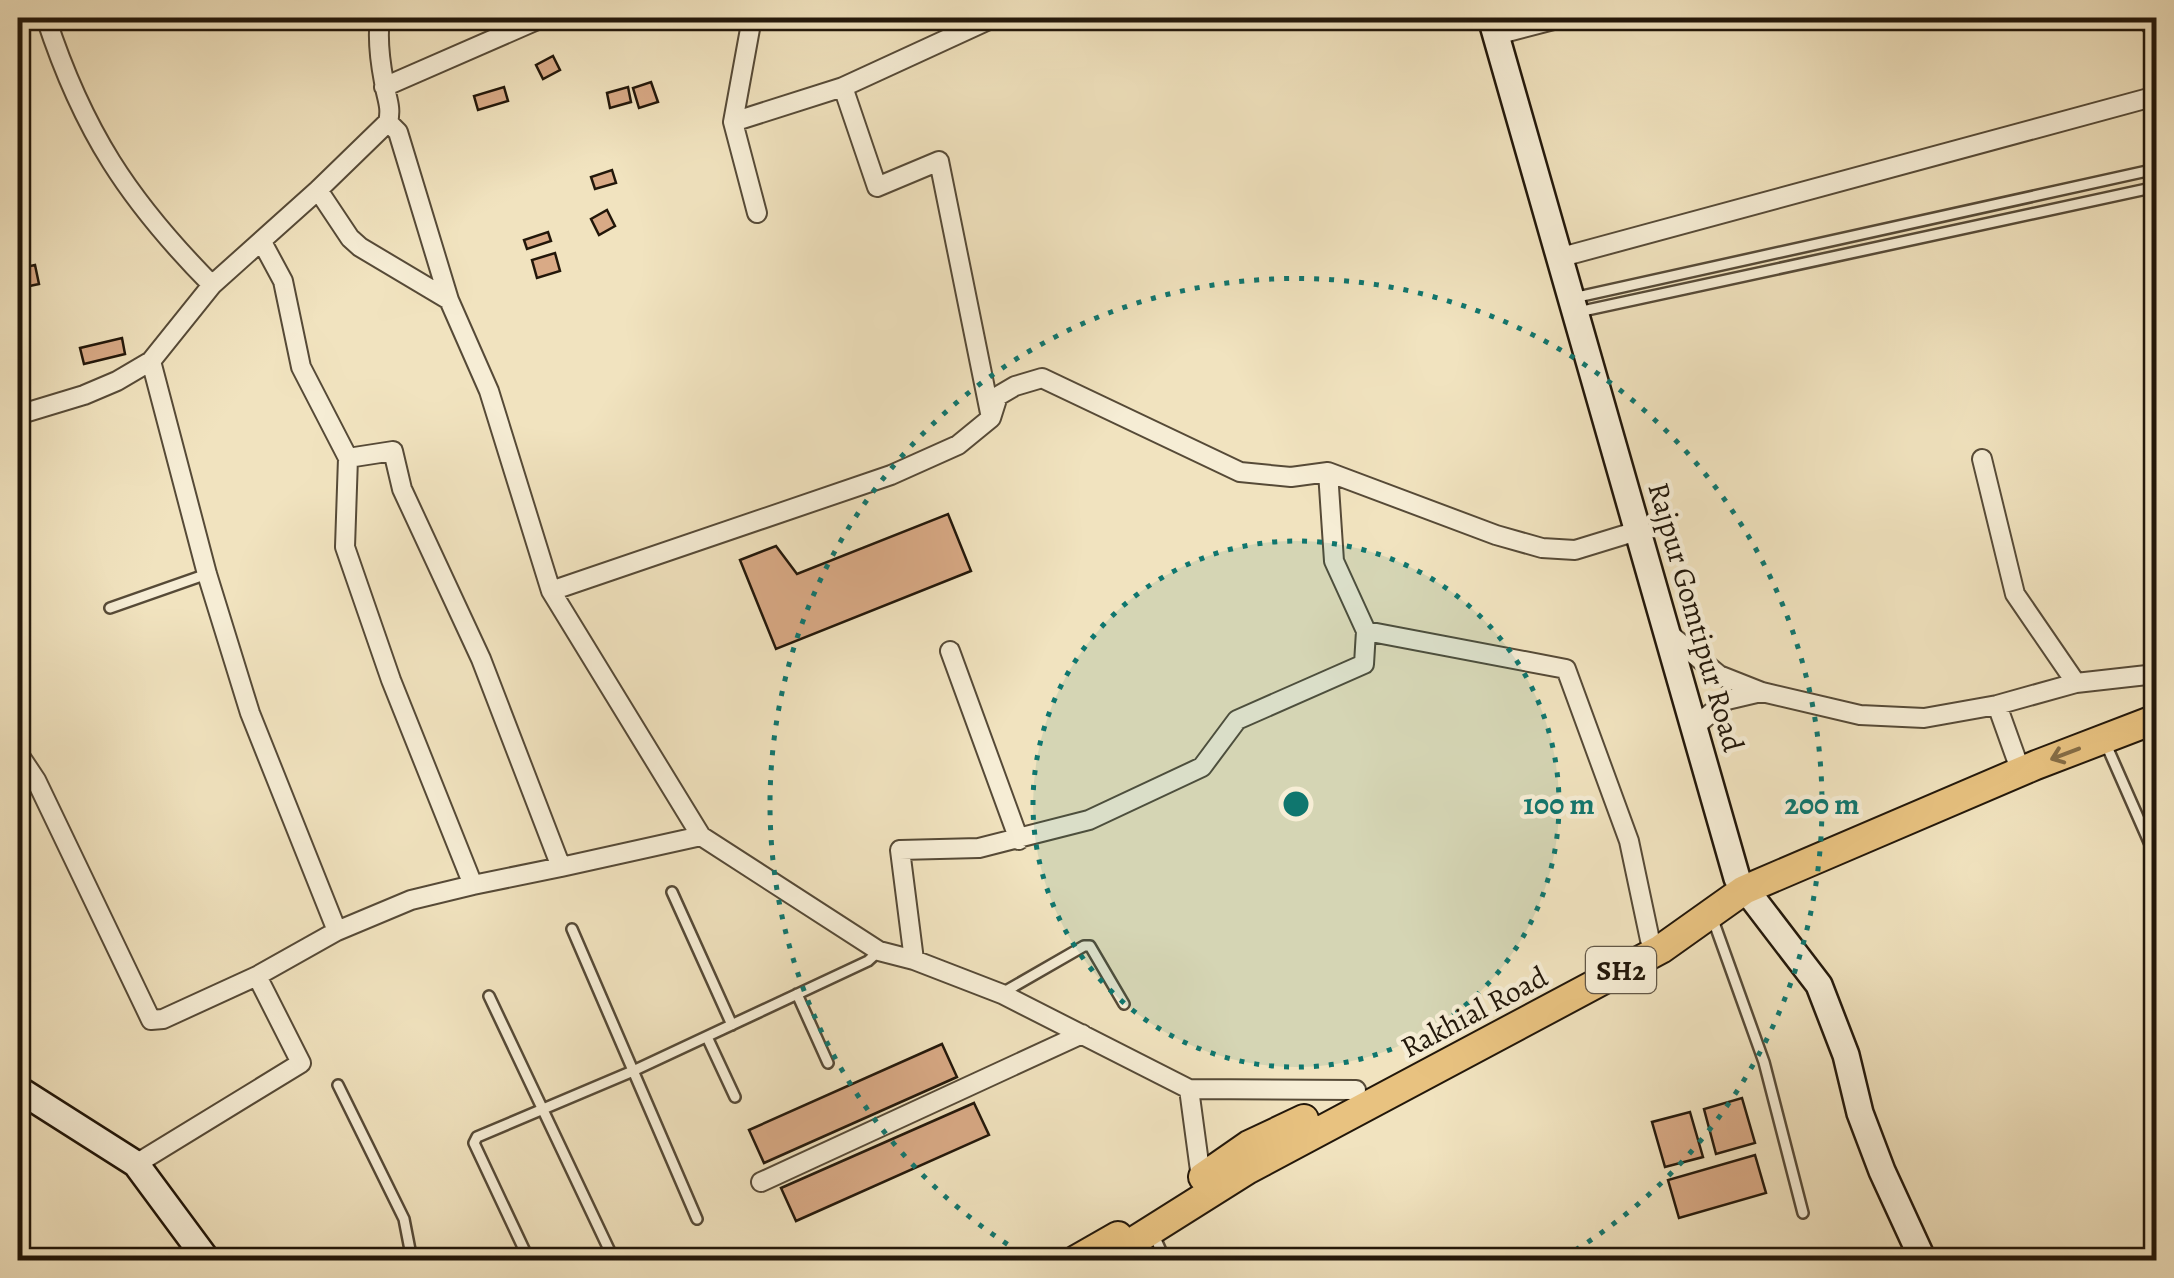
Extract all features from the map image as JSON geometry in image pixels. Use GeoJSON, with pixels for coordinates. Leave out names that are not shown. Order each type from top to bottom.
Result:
{"type":"FeatureCollection","features":[{"type":"Feature","properties":{"kind":"main road","name":"Rajpur Gomtipur Road"},"geometry":{"type":"LineString","coordinates":[[1493,26],[1741,884],[1819,986],[1846,1055],[1860,1112],[1882,1171],[1924,1260]]}},
{"type":"Feature","properties":{"kind":"main road","name":"Rakhial Road"},"geometry":{"type":"LineString","coordinates":[[1076,1260],[1145,1221],[1249,1146],[1448,1048],[1650,940],[1741,884],[2156,719]]}},
{"type":"Feature","properties":{"kind":"main road","name":"Rakhial Road"},"geometry":{"type":"LineString","coordinates":[[1104,1260],[1247,1170],[1661,949],[1712,914],[1741,884]]}},
{"type":"Feature","properties":{"kind":"main road"},"geometry":{"type":"LineString","coordinates":[[18,1089],[136,1164],[206,1260]]}},
{"type":"Feature","properties":{"kind":"street"},"geometry":{"type":"LineString","coordinates":[[46,18],[88,127],[135,197],[212,285]]}},
{"type":"Feature","properties":{"kind":"street"},"geometry":{"type":"LineString","coordinates":[[18,415],[117,381],[150,360],[212,285],[388,122],[392,110],[384,87],[378,43],[380,18]]}},
{"type":"Feature","properties":{"kind":"street"},"geometry":{"type":"LineString","coordinates":[[384,87],[542,18]]}},
{"type":"Feature","properties":{"kind":"street"},"geometry":{"type":"LineString","coordinates":[[752,18],[733,122],[757,214]]}},
{"type":"Feature","properties":{"kind":"street"},"geometry":{"type":"LineString","coordinates":[[733,122],[843,87],[993,18]]}},
{"type":"Feature","properties":{"kind":"street"},"geometry":{"type":"LineString","coordinates":[[1493,26],[1561,18]]}},
{"type":"Feature","properties":{"kind":"street"},"geometry":{"type":"LineString","coordinates":[[2145,18],[2156,31]]}},
{"type":"Feature","properties":{"kind":"street"},"geometry":{"type":"LineString","coordinates":[[843,87],[878,186],[939,161],[991,418]]}},
{"type":"Feature","properties":{"kind":"street"},"geometry":{"type":"LineString","coordinates":[[1558,258],[2156,96]]}},
{"type":"Feature","properties":{"kind":"street"},"geometry":{"type":"LineString","coordinates":[[388,122],[398,132],[449,300],[489,391],[551,591],[701,836],[879,951],[914,960],[1002,994],[1189,1090],[1356,1090]]}},
{"type":"Feature","properties":{"kind":"street"},"geometry":{"type":"LineString","coordinates":[[318,190],[350,238],[449,300]]}},
{"type":"Feature","properties":{"kind":"street"},"geometry":{"type":"LineString","coordinates":[[262,242],[283,281],[301,367],[348,458],[345,547],[391,680],[473,885]]}},
{"type":"Feature","properties":{"kind":"street"},"geometry":{"type":"LineString","coordinates":[[150,360],[207,574],[250,713],[336,931]]}},
{"type":"Feature","properties":{"kind":"street"},"geometry":{"type":"LineString","coordinates":[[551,591],[891,475],[958,445],[991,418],[998,396],[1042,378],[1240,472],[1291,477],[1328,472],[1496,535],[1542,548],[1575,550],[1638,531]]}},
{"type":"Feature","properties":{"kind":"street"},"geometry":{"type":"LineString","coordinates":[[348,458],[392,451],[402,489],[481,659],[561,867]]}},
{"type":"Feature","properties":{"kind":"street"},"geometry":{"type":"LineString","coordinates":[[1982,459],[2015,594],[2076,684]]}},
{"type":"Feature","properties":{"kind":"street"},"geometry":{"type":"LineString","coordinates":[[914,960],[900,850],[980,848],[1090,820],[1202,767],[1237,720],[1364,664],[1366,631],[1334,561],[1328,472]]}},
{"type":"Feature","properties":{"kind":"street"},"geometry":{"type":"LineString","coordinates":[[1366,631],[1566,669],[1629,841],[1650,940]]}},
{"type":"Feature","properties":{"kind":"street"},"geometry":{"type":"LineString","coordinates":[[1667,632],[1719,675],[1762,692],[1860,716],[1924,718],[1996,705],[2076,684],[2156,674]]}},
{"type":"Feature","properties":{"kind":"street"},"geometry":{"type":"LineString","coordinates":[[950,650],[1019,840]]}},
{"type":"Feature","properties":{"kind":"street"},"geometry":{"type":"LineString","coordinates":[[1694,727],[1727,700],[1762,692]]}},
{"type":"Feature","properties":{"kind":"street"},"geometry":{"type":"LineString","coordinates":[[1996,705],[2021,772]]}},
{"type":"Feature","properties":{"kind":"street"},"geometry":{"type":"LineString","coordinates":[[18,753],[36,780],[152,1020],[164,1019],[257,976],[336,931],[411,900],[701,836]]}},
{"type":"Feature","properties":{"kind":"street"},"geometry":{"type":"LineString","coordinates":[[136,1164],[300,1063],[257,976]]}},
{"type":"Feature","properties":{"kind":"street"},"geometry":{"type":"LineString","coordinates":[[761,1182],[1082,1034]]}},
{"type":"Feature","properties":{"kind":"street"},"geometry":{"type":"LineString","coordinates":[[1189,1090],[1201,1178]]}},
{"type":"Feature","properties":{"kind":"lane"},"geometry":{"type":"LineString","coordinates":[[1572,306],[1710,268],[2156,169]]}},
{"type":"Feature","properties":{"kind":"lane"},"geometry":{"type":"LineString","coordinates":[[1572,306],[1714,282],[2156,187]]}},
{"type":"Feature","properties":{"kind":"lane"},"geometry":{"type":"LineString","coordinates":[[1889,228],[1892,244]]}},
{"type":"Feature","properties":{"kind":"lane"},"geometry":{"type":"LineString","coordinates":[[1802,247],[1806,262]]}},
{"type":"Feature","properties":{"kind":"lane"},"geometry":{"type":"LineString","coordinates":[[1710,268],[1714,282]]}},
{"type":"Feature","properties":{"kind":"lane"},"geometry":{"type":"LineString","coordinates":[[110,608],[207,574]]}},
{"type":"Feature","properties":{"kind":"lane"},"geometry":{"type":"LineString","coordinates":[[2104,740],[2156,858]]}},
{"type":"Feature","properties":{"kind":"lane"},"geometry":{"type":"LineString","coordinates":[[672,892],[732,1025]]}},
{"type":"Feature","properties":{"kind":"lane"},"geometry":{"type":"LineString","coordinates":[[1712,914],[1764,1062],[1802,1213]]}},
{"type":"Feature","properties":{"kind":"lane"},"geometry":{"type":"LineString","coordinates":[[572,929],[697,1218]]}},
{"type":"Feature","properties":{"kind":"lane"},"geometry":{"type":"LineString","coordinates":[[1002,994],[1090,946],[1124,1004]]}},
{"type":"Feature","properties":{"kind":"lane"},"geometry":{"type":"LineString","coordinates":[[529,1260],[474,1143],[477,1137],[634,1071],[868,961],[879,951]]}},
{"type":"Feature","properties":{"kind":"lane"},"geometry":{"type":"LineString","coordinates":[[797,994],[828,1064]]}},
{"type":"Feature","properties":{"kind":"lane"},"geometry":{"type":"LineString","coordinates":[[489,996],[614,1260]]}},
{"type":"Feature","properties":{"kind":"lane"},"geometry":{"type":"LineString","coordinates":[[707,1037],[735,1096]]}},
{"type":"Feature","properties":{"kind":"lane"},"geometry":{"type":"LineString","coordinates":[[338,1085],[404,1219],[412,1260]]}},
{"type":"Feature","properties":{"kind":"lane"},"geometry":{"type":"LineString","coordinates":[[1153,1232],[1165,1260]]}},
{"type":"Feature","properties":{"kind":"building"},"geometry":{"type":"Polygon","coordinates":[[[553,56],[560,70],[543,79],[536,65],[553,56]]]}},
{"type":"Feature","properties":{"kind":"building"},"geometry":{"type":"Polygon","coordinates":[[[651,82],[658,102],[639,108],[633,88],[651,82]]]}},
{"type":"Feature","properties":{"kind":"building"},"geometry":{"type":"Polygon","coordinates":[[[504,87],[508,101],[478,110],[474,96],[504,87]]]}},
{"type":"Feature","properties":{"kind":"building"},"geometry":{"type":"Polygon","coordinates":[[[628,87],[631,102],[610,108],[607,93],[628,87]]]}},
{"type":"Feature","properties":{"kind":"building"},"geometry":{"type":"Polygon","coordinates":[[[612,170],[616,183],[595,189],[591,177],[612,170]]]}},
{"type":"Feature","properties":{"kind":"building"},"geometry":{"type":"Polygon","coordinates":[[[607,210],[615,226],[599,235],[591,219],[607,210]]]}},
{"type":"Feature","properties":{"kind":"building"},"geometry":{"type":"Polygon","coordinates":[[[548,232],[551,241],[527,249],[524,240],[548,232]]]}},
{"type":"Feature","properties":{"kind":"building"},"geometry":{"type":"Polygon","coordinates":[[[555,253],[560,271],[537,278],[532,260],[555,253]]]}},
{"type":"Feature","properties":{"kind":"building"},"geometry":{"type":"Polygon","coordinates":[[[35,265],[39,284],[25,287],[21,268],[35,265]]]}},
{"type":"Feature","properties":{"kind":"building"},"geometry":{"type":"Polygon","coordinates":[[[122,338],[125,354],[84,364],[80,348],[122,338]]]}},
{"type":"Feature","properties":{"kind":"building"},"geometry":{"type":"Polygon","coordinates":[[[948,514],[971,571],[776,649],[740,560],[776,546],[797,574],[948,514]]]}},
{"type":"Feature","properties":{"kind":"building"},"geometry":{"type":"Polygon","coordinates":[[[942,1044],[957,1077],[764,1163],[749,1130],[942,1044]]]}},
{"type":"Feature","properties":{"kind":"building"},"geometry":{"type":"Polygon","coordinates":[[[1742,1098],[1755,1143],[1716,1154],[1704,1109],[1742,1098]]]}},
{"type":"Feature","properties":{"kind":"building"},"geometry":{"type":"Polygon","coordinates":[[[974,1103],[989,1135],[796,1221],[781,1188],[974,1103]]]}},
{"type":"Feature","properties":{"kind":"building"},"geometry":{"type":"Polygon","coordinates":[[[1690,1112],[1703,1157],[1665,1167],[1652,1122],[1690,1112]]]}},
{"type":"Feature","properties":{"kind":"building"},"geometry":{"type":"Polygon","coordinates":[[[1755,1155],[1766,1193],[1679,1218],[1668,1180],[1755,1155]]]}}]}
